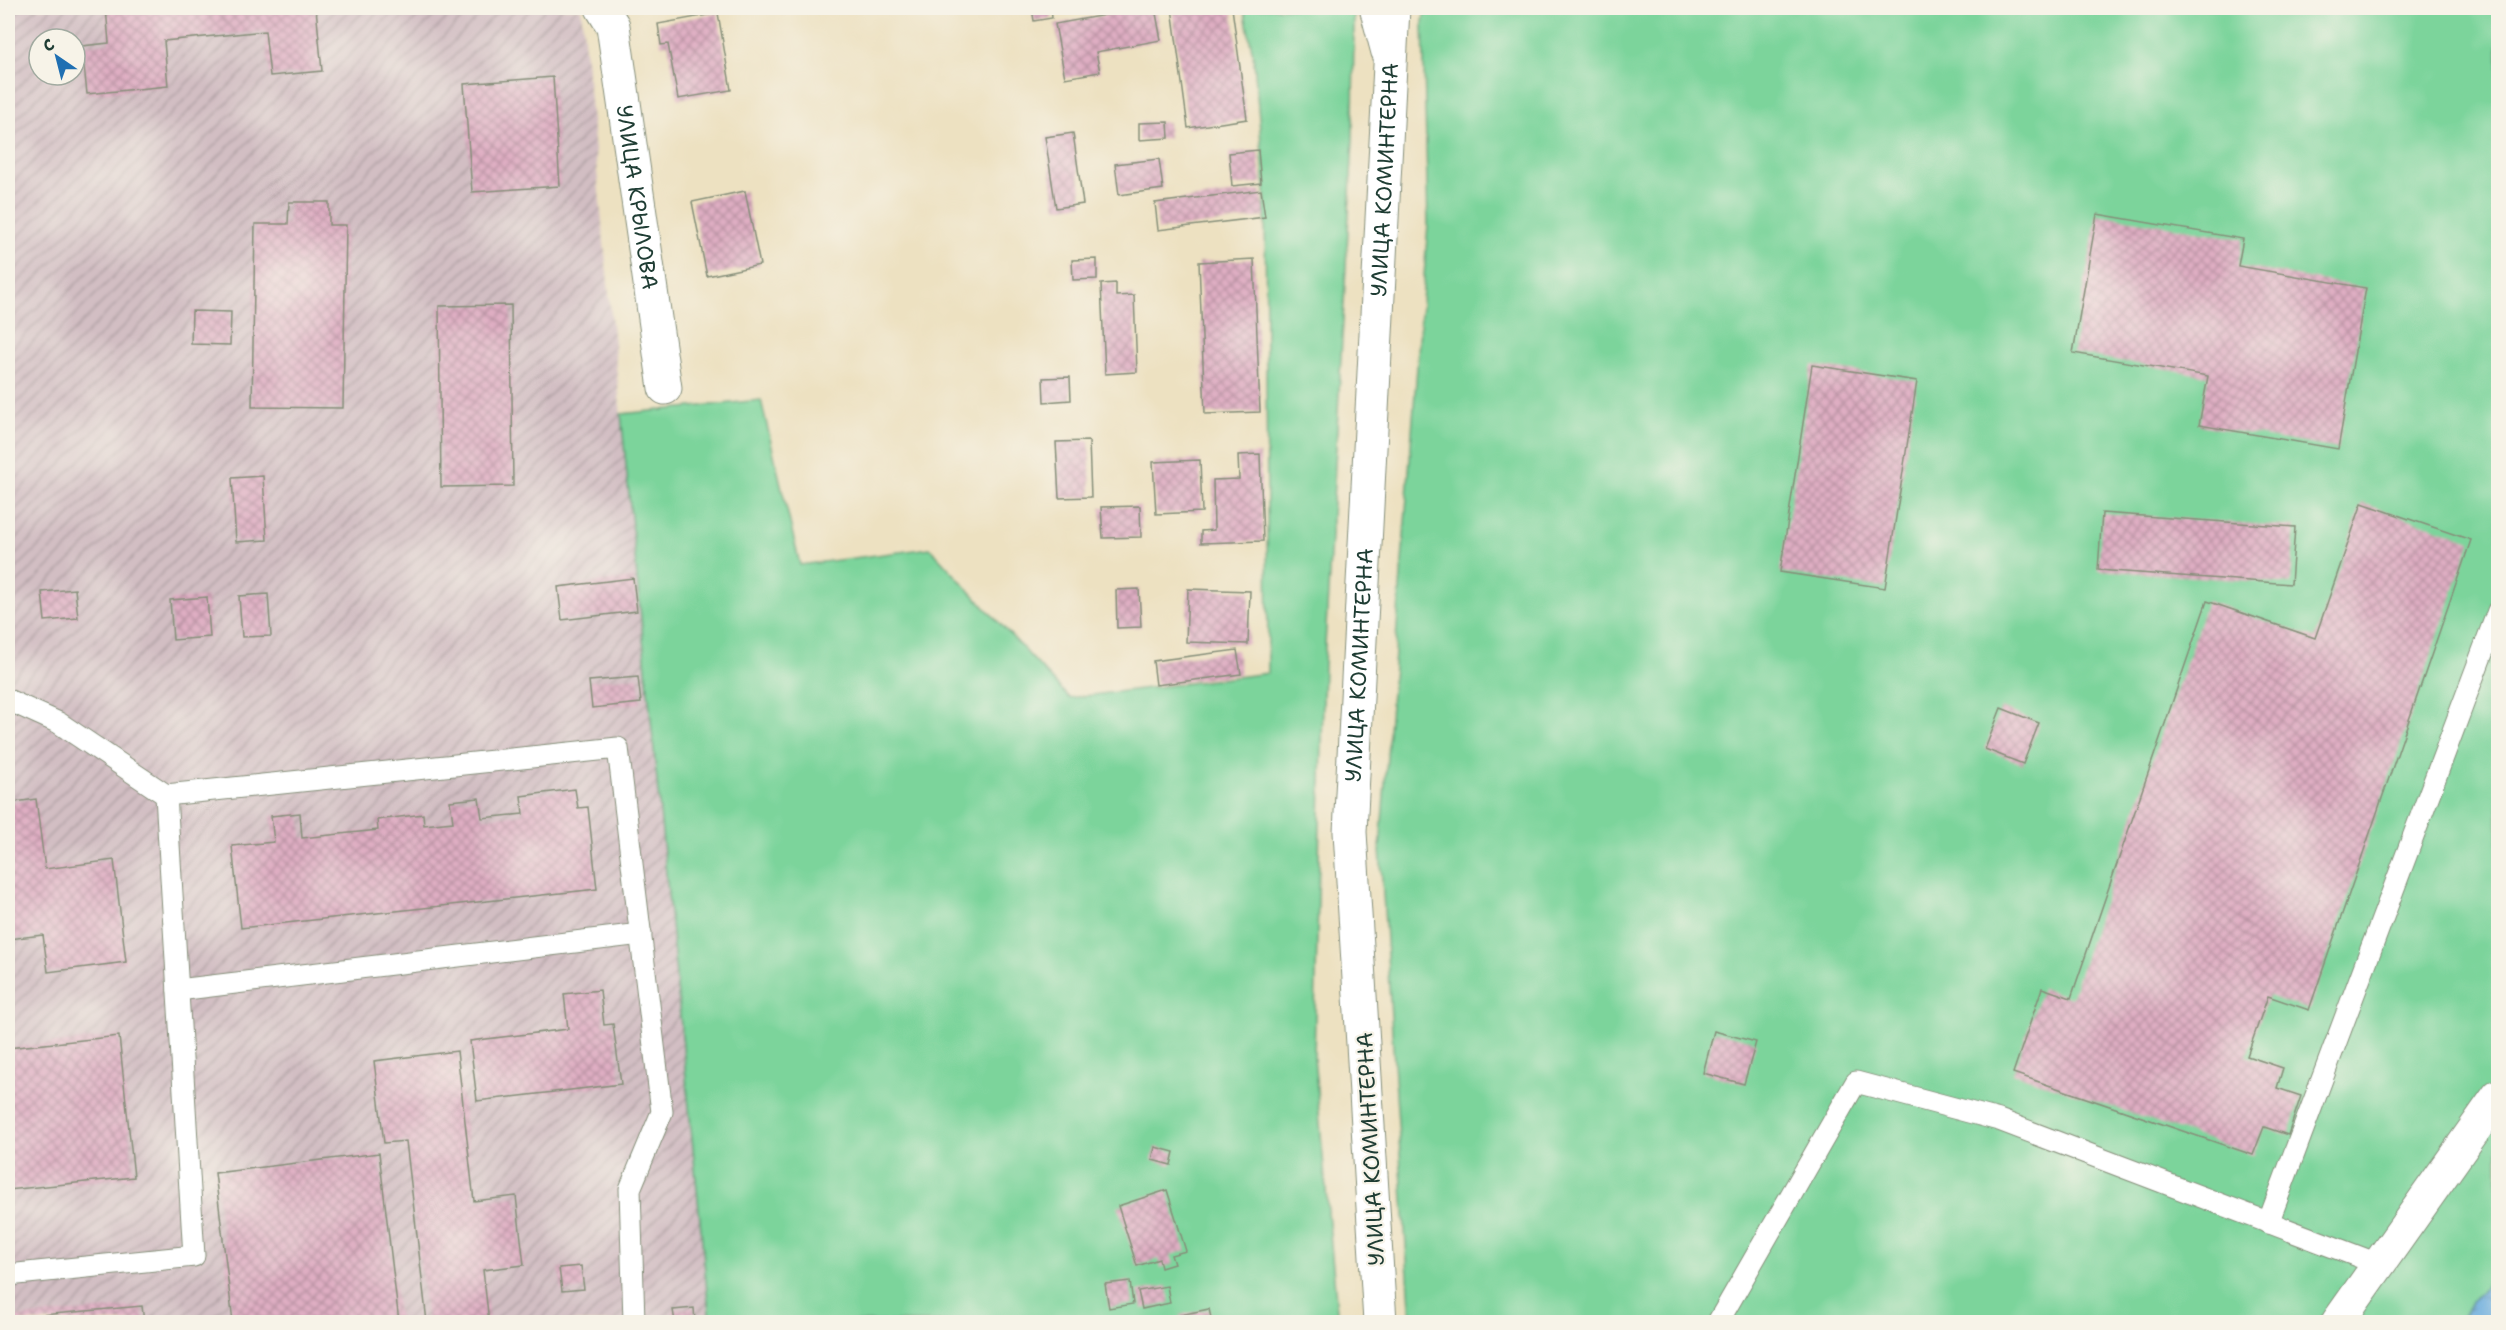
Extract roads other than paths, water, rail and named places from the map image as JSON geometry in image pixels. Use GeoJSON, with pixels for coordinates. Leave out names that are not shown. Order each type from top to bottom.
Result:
{"type":"FeatureCollection","features":[{"type":"Feature","properties":{"kind":"street","name":"УЛИЦА КРЫЛОВА"},"geometry":{"type":"LineString","coordinates":[[602,8],[613,26],[665,388]]}},
{"type":"Feature","properties":{"kind":"street"},"geometry":{"type":"LineString","coordinates":[[1388,76],[1393,8]]}},
{"type":"Feature","properties":{"kind":"street","name":"УЛИЦА КОМИНТЕРНА"},"geometry":{"type":"LineString","coordinates":[[1380,1323],[1350,831],[1388,76]]}},
{"type":"Feature","properties":{"kind":"street"},"geometry":{"type":"LineString","coordinates":[[2338,1323],[2499,1096]]}},
{"type":"Feature","properties":{"kind":"lane","name":"УЛИЦА КОМИНТЕРНА"},"geometry":{"type":"LineString","coordinates":[[1370,8],[1388,76]]}},
{"type":"Feature","properties":{"kind":"lane"},"geometry":{"type":"LineString","coordinates":[[2268,1223],[2499,611]]}},
{"type":"Feature","properties":{"kind":"lane"},"geometry":{"type":"LineString","coordinates":[[8,700],[60,723],[166,795],[618,748],[662,1112],[630,1189],[634,1323]]}},
{"type":"Feature","properties":{"kind":"lane"},"geometry":{"type":"LineString","coordinates":[[8,1275],[194,1256],[166,795]]}},
{"type":"Feature","properties":{"kind":"lane"},"geometry":{"type":"LineString","coordinates":[[177,990],[641,934]]}},
{"type":"Feature","properties":{"kind":"lane"},"geometry":{"type":"LineString","coordinates":[[1718,1323],[1856,1082],[1999,1120],[2378,1264]]}},
{"type":"Feature","properties":{"kind":"water"},"geometry":{"type":"Polygon","coordinates":[[[2498,1267],[2498,1322],[2458,1322],[2498,1267]]]}}]}
